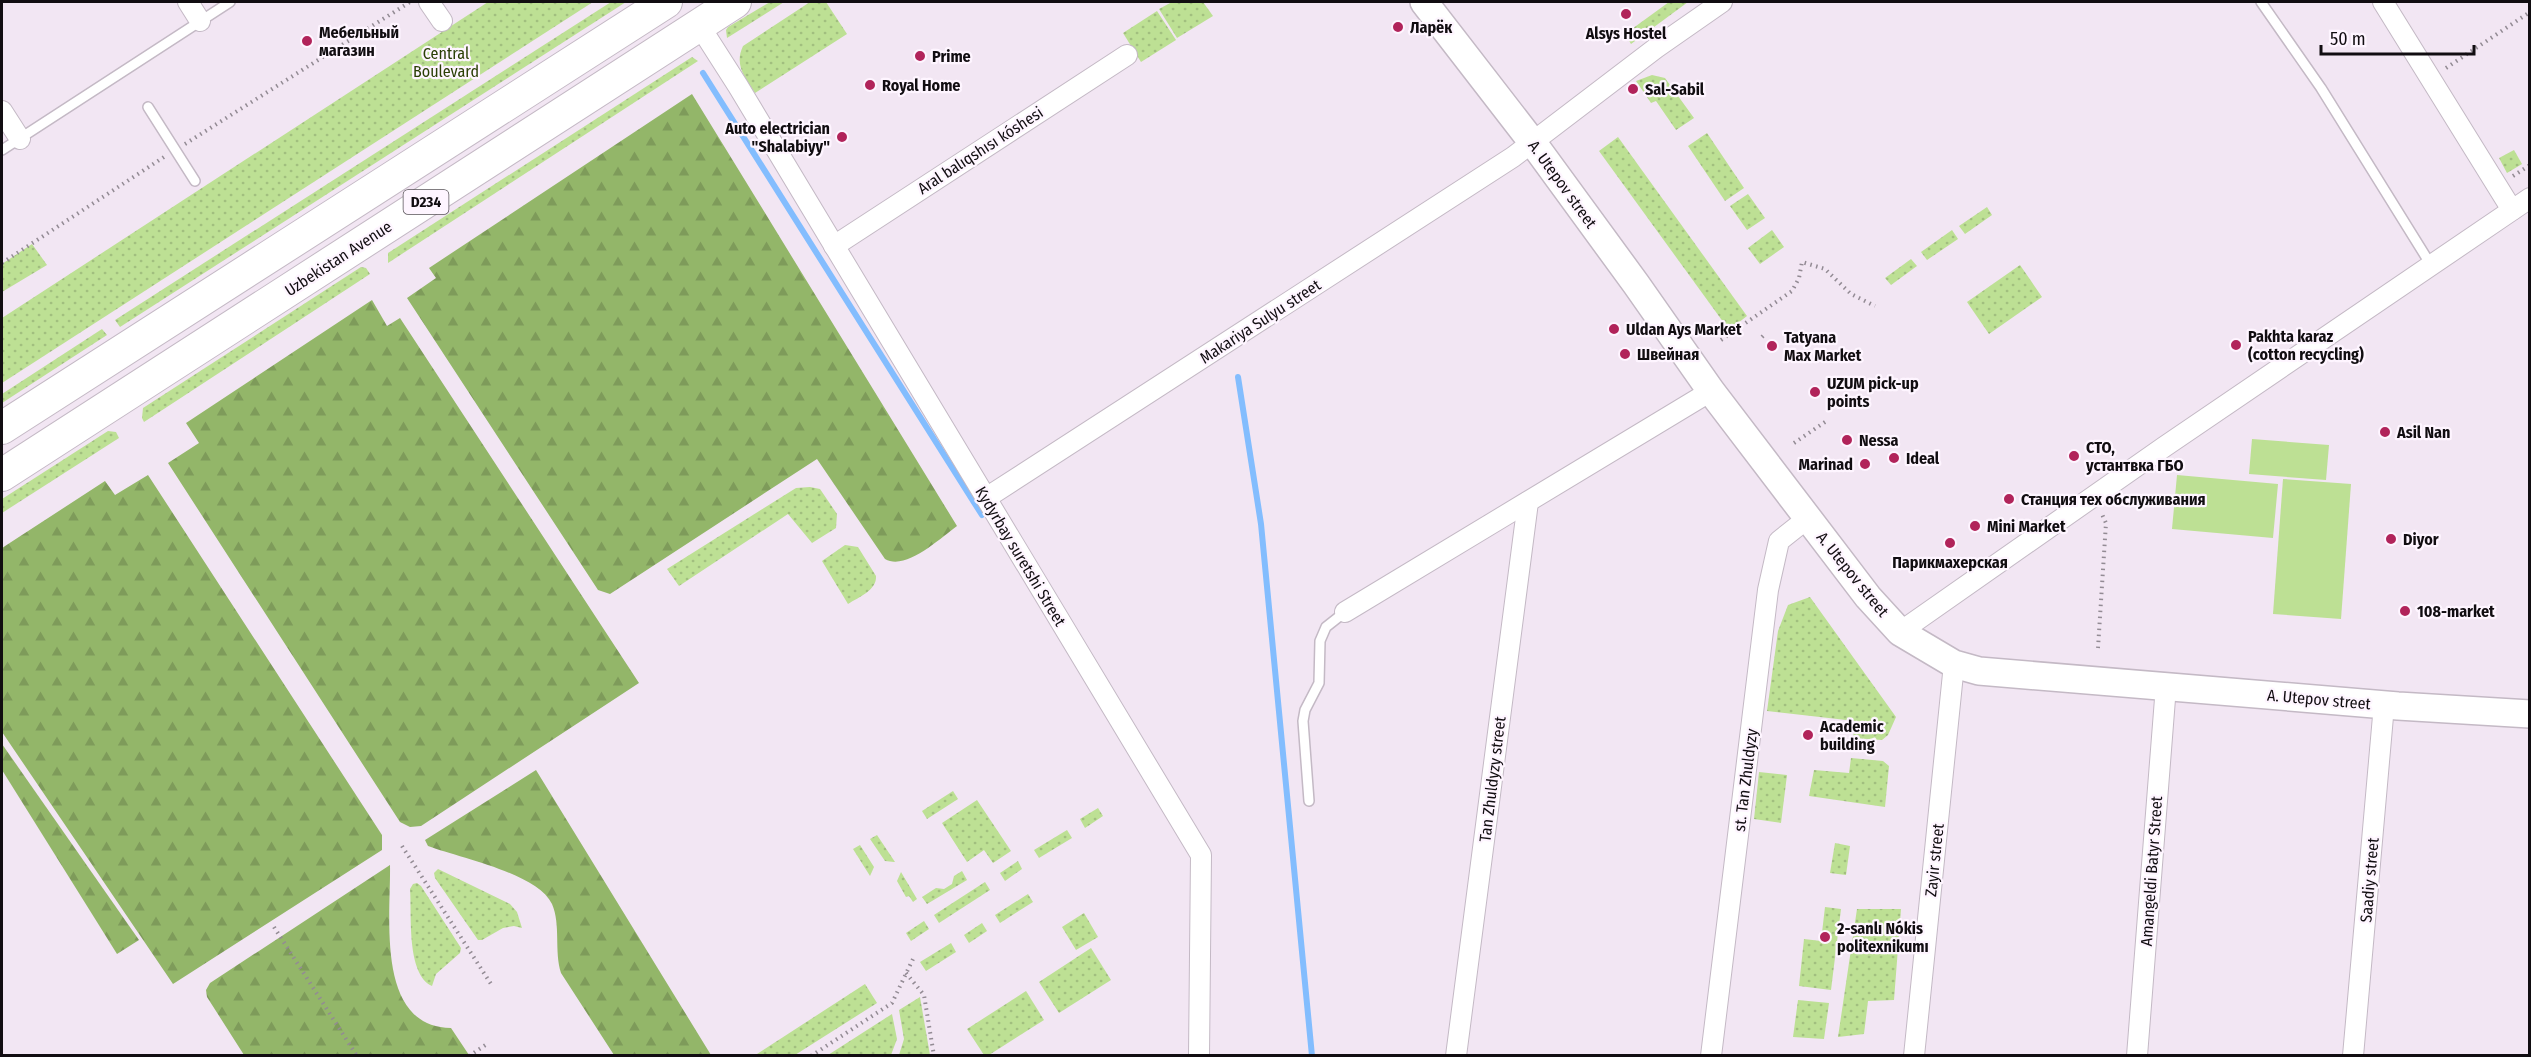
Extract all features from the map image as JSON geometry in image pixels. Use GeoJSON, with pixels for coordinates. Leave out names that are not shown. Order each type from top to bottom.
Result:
{"type":"FeatureCollection","features":[{"type":"Feature","properties":{"kind":"main road","name":"Uzbekistan Avenue"},"geometry":{"type":"LineString","coordinates":[[2,475],[105,385],[666,2]]}},
{"type":"Feature","properties":{"kind":"main road","name":"Uzbekistan Avenue"},"geometry":{"type":"LineString","coordinates":[[2,429],[105,385],[735,2]]}},
{"type":"Feature","properties":{"kind":"main road","name":"A. Utepov street"},"geometry":{"type":"LineString","coordinates":[[1424,2],[1533,143],[1711,392],[1868,597],[1900,632],[1954,664],[1979,671],[2384,705],[2529,714]]}},
{"type":"Feature","properties":{"kind":"street"},"geometry":{"type":"LineString","coordinates":[[188,2],[200,21]]}},
{"type":"Feature","properties":{"kind":"street"},"geometry":{"type":"LineString","coordinates":[[429,2],[442,21]]}},
{"type":"Feature","properties":{"kind":"street","name":"Makariya Sulyu street"},"geometry":{"type":"LineString","coordinates":[[986,498],[1533,143],[1656,48],[1722,2]]}},
{"type":"Feature","properties":{"kind":"street"},"geometry":{"type":"LineString","coordinates":[[2383,2],[2512,210]]}},
{"type":"Feature","properties":{"kind":"street","name":"Kydyrbay suretshi Street"},"geometry":{"type":"LineString","coordinates":[[699,25],[738,86],[1201,855],[1199,1056]]}},
{"type":"Feature","properties":{"kind":"street","name":"Aral balıqshısı kóshesi"},"geometry":{"type":"LineString","coordinates":[[834,246],[1127,55]]}},
{"type":"Feature","properties":{"kind":"street"},"geometry":{"type":"LineString","coordinates":[[2,111],[20,139]]}},
{"type":"Feature","properties":{"kind":"street"},"geometry":{"type":"LineString","coordinates":[[1900,632],[2164,447],[2529,198]]}},
{"type":"Feature","properties":{"kind":"street"},"geometry":{"type":"LineString","coordinates":[[1345,612],[1711,392]]}},
{"type":"Feature","properties":{"kind":"street","name":"Tan Zhuldyzy street"},"geometry":{"type":"LineString","coordinates":[[1456,1056],[1528,502]]}},
{"type":"Feature","properties":{"kind":"street","name":"st. Tan Zhuldyzy"},"geometry":{"type":"LineString","coordinates":[[1711,1056],[1768,590],[1779,541],[1808,518]]}},
{"type":"Feature","properties":{"kind":"street","name":"Zayir street"},"geometry":{"type":"LineString","coordinates":[[1914,1056],[1954,664]]}},
{"type":"Feature","properties":{"kind":"street","name":"Amangeldi Batyr Street"},"geometry":{"type":"LineString","coordinates":[[2137,1056],[2166,686]]}},
{"type":"Feature","properties":{"kind":"street","name":"Saadiy street"},"geometry":{"type":"LineString","coordinates":[[2353,1056],[2384,705]]}},
{"type":"Feature","properties":{"kind":"lane"},"geometry":{"type":"LineString","coordinates":[[2,150],[127,74],[230,2]]}},
{"type":"Feature","properties":{"kind":"lane"},"geometry":{"type":"LineString","coordinates":[[2261,2],[2321,88],[2431,265]]}},
{"type":"Feature","properties":{"kind":"lane"},"geometry":{"type":"LineString","coordinates":[[148,107],[195,182]]}},
{"type":"Feature","properties":{"kind":"lane"},"geometry":{"type":"LineString","coordinates":[[1309,801],[1303,721],[1305,710],[1319,683],[1320,641],[1326,627],[1345,612]]}},
{"type":"Feature","properties":{"kind":"path"},"geometry":{"type":"LineString","coordinates":[[2,263],[175,150],[410,2]]}},
{"type":"Feature","properties":{"kind":"path"},"geometry":{"type":"LineString","coordinates":[[2430,78],[2529,12]]}},
{"type":"Feature","properties":{"kind":"path"},"geometry":{"type":"LineString","coordinates":[[1721,340],[1792,291],[1799,278],[1802,262],[1825,269],[1851,294],[1875,306]]}},
{"type":"Feature","properties":{"kind":"path"},"geometry":{"type":"LineString","coordinates":[[1794,443],[1828,420]]}},
{"type":"Feature","properties":{"kind":"path"},"geometry":{"type":"LineString","coordinates":[[2098,648],[2106,523],[2101,510]]}},
{"type":"Feature","properties":{"kind":"path"},"geometry":{"type":"LineString","coordinates":[[402,846],[490,984]]}},
{"type":"Feature","properties":{"kind":"path"},"geometry":{"type":"LineString","coordinates":[[274,927],[357,1056]]}},
{"type":"Feature","properties":{"kind":"path"},"geometry":{"type":"LineString","coordinates":[[811,1056],[892,1003],[913,959]]}},
{"type":"Feature","properties":{"kind":"path"},"geometry":{"type":"LineString","coordinates":[[906,973],[924,995],[934,1056]]}},
{"type":"Feature","properties":{"kind":"path"},"geometry":{"type":"LineString","coordinates":[[469,1056],[487,1044]]}},
{"type":"Feature","properties":{"kind":"green space","name":"Central Boulevard"},"geometry":{"type":"Polygon","coordinates":[[[488,2],[593,2],[2,383],[2,318],[488,2]]]}},
{"type":"Feature","properties":{"kind":"green space"},"geometry":{"type":"Polygon","coordinates":[[[611,2],[626,2],[120,327],[115,320],[611,2]]]}},
{"type":"Feature","properties":{"kind":"green space"},"geometry":{"type":"Polygon","coordinates":[[[770,2],[784,2],[727,38],[728,27],[770,2]]]}},
{"type":"Feature","properties":{"kind":"green space"},"geometry":{"type":"Polygon","coordinates":[[[810,2],[826,2],[847,34],[755,93],[740,65],[743,46],[810,2]]]}},
{"type":"Feature","properties":{"kind":"green space"},"geometry":{"type":"Polygon","coordinates":[[[1172,2],[1203,2],[1213,16],[1177,38],[1159,9],[1172,2]]]}},
{"type":"Feature","properties":{"kind":"green space"},"geometry":{"type":"Polygon","coordinates":[[[1669,2],[1688,2],[1631,44],[1625,34],[1669,2]]]}},
{"type":"Feature","properties":{"kind":"green space"},"geometry":{"type":"Polygon","coordinates":[[[1157,11],[1176,40],[1141,62],[1123,33],[1157,11]]]}},
{"type":"Feature","properties":{"kind":"green space"},"geometry":{"type":"Polygon","coordinates":[[[692,57],[698,61],[388,263],[388,253],[692,57]]]}},
{"type":"Feature","properties":{"kind":"green space"},"geometry":{"type":"Polygon","coordinates":[[[1652,75],[1665,78],[1694,118],[1676,130],[1656,101],[1651,103],[1636,81],[1652,75]]]}},
{"type":"Feature","properties":{"kind":"green space"},"geometry":{"type":"Polygon","coordinates":[[[692,94],[957,526],[912,557],[893,562],[885,559],[817,459],[610,594],[598,590],[407,298],[436,278],[429,268],[692,94]]]}},
{"type":"Feature","properties":{"kind":"green space"},"geometry":{"type":"Polygon","coordinates":[[[1707,133],[1744,188],[1725,201],[1688,146],[1707,133]]]}},
{"type":"Feature","properties":{"kind":"green space"},"geometry":{"type":"Polygon","coordinates":[[[1618,137],[1747,316],[1729,330],[1599,151],[1618,137]]]}},
{"type":"Feature","properties":{"kind":"green space"},"geometry":{"type":"Polygon","coordinates":[[[2514,150],[2522,164],[2507,173],[2499,158],[2514,150]]]}},
{"type":"Feature","properties":{"kind":"green space"},"geometry":{"type":"Polygon","coordinates":[[[1748,194],[1765,218],[1747,230],[1730,206],[1748,194]]]}},
{"type":"Feature","properties":{"kind":"green space"},"geometry":{"type":"Polygon","coordinates":[[[1987,207],[1992,215],[1965,234],[1959,226],[1987,207]]]}},
{"type":"Feature","properties":{"kind":"green space"},"geometry":{"type":"Polygon","coordinates":[[[1772,230],[1784,247],[1760,264],[1748,248],[1772,230]]]}},
{"type":"Feature","properties":{"kind":"green space"},"geometry":{"type":"Polygon","coordinates":[[[1952,230],[1958,239],[1927,260],[1921,252],[1952,230]]]}},
{"type":"Feature","properties":{"kind":"green space"},"geometry":{"type":"Polygon","coordinates":[[[32,244],[47,265],[2,292],[2,264],[32,244]]]}},
{"type":"Feature","properties":{"kind":"green space"},"geometry":{"type":"Polygon","coordinates":[[[1911,259],[1917,266],[1891,285],[1885,278],[1911,259]]]}},
{"type":"Feature","properties":{"kind":"green space"},"geometry":{"type":"Polygon","coordinates":[[[2020,265],[2042,297],[1989,334],[1967,302],[2020,265]]]}},
{"type":"Feature","properties":{"kind":"green space"},"geometry":{"type":"Polygon","coordinates":[[[361,267],[366,268],[370,274],[144,422],[143,408],[361,267]]]}},
{"type":"Feature","properties":{"kind":"green space"},"geometry":{"type":"Polygon","coordinates":[[[372,300],[387,326],[400,318],[639,683],[421,826],[410,827],[400,822],[168,463],[199,443],[186,423],[372,300]]]}},
{"type":"Feature","properties":{"kind":"green space"},"geometry":{"type":"Polygon","coordinates":[[[102,329],[107,335],[2,403],[2,394],[102,329]]]}},
{"type":"Feature","properties":{"kind":"green space"},"geometry":{"type":"Polygon","coordinates":[[[108,431],[116,432],[119,438],[2,513],[2,499],[108,431]]]}},
{"type":"Feature","properties":{"kind":"green space"},"geometry":{"type":"Polygon","coordinates":[[[2252,439],[2329,445],[2326,480],[2249,474],[2252,439]]]}},
{"type":"Feature","properties":{"kind":"green space"},"geometry":{"type":"Polygon","coordinates":[[[148,475],[382,835],[382,850],[173,984],[2,732],[2,548],[105,481],[115,495],[148,475]]]}},
{"type":"Feature","properties":{"kind":"green space"},"geometry":{"type":"Polygon","coordinates":[[[2177,475],[2278,484],[2273,538],[2172,529],[2177,475]]]}},
{"type":"Feature","properties":{"kind":"green space"},"geometry":{"type":"Polygon","coordinates":[[[2283,479],[2351,484],[2341,619],[2273,614],[2283,479]]]}},
{"type":"Feature","properties":{"kind":"green space"},"geometry":{"type":"Polygon","coordinates":[[[796,488],[820,489],[837,514],[836,528],[812,543],[788,514],[679,586],[667,569],[796,488]]]}},
{"type":"Feature","properties":{"kind":"green space"},"geometry":{"type":"Polygon","coordinates":[[[845,545],[858,547],[876,576],[876,581],[870,589],[848,604],[822,561],[845,545]]]}},
{"type":"Feature","properties":{"kind":"green space"},"geometry":{"type":"Polygon","coordinates":[[[1810,597],[1896,717],[1888,735],[1882,740],[1853,738],[1855,721],[1767,711],[1778,631],[1788,605],[1810,597]]]}},
{"type":"Feature","properties":{"kind":"green space"},"geometry":{"type":"Polygon","coordinates":[[[2,744],[139,940],[117,954],[2,770],[2,744]]]}},
{"type":"Feature","properties":{"kind":"green space"},"geometry":{"type":"Polygon","coordinates":[[[1851,758],[1883,761],[1889,766],[1885,807],[1809,796],[1814,770],[1849,773],[1851,758]]]}},
{"type":"Feature","properties":{"kind":"green space"},"geometry":{"type":"Polygon","coordinates":[[[536,770],[711,1055],[614,1055],[561,973],[555,912],[544,893],[515,875],[428,846],[425,840],[536,770]]]}},
{"type":"Feature","properties":{"kind":"green space"},"geometry":{"type":"Polygon","coordinates":[[[1759,772],[1787,775],[1781,823],[1754,819],[1759,772]]]}},
{"type":"Feature","properties":{"kind":"green space"},"geometry":{"type":"Polygon","coordinates":[[[953,791],[958,799],[927,819],[922,811],[953,791]]]}},
{"type":"Feature","properties":{"kind":"green space"},"geometry":{"type":"Polygon","coordinates":[[[977,800],[1011,851],[993,863],[984,850],[967,862],[942,823],[977,800]]]}},
{"type":"Feature","properties":{"kind":"green space"},"geometry":{"type":"Polygon","coordinates":[[[1098,808],[1103,816],[1085,828],[1080,819],[1098,808]]]}},
{"type":"Feature","properties":{"kind":"green space"},"geometry":{"type":"Polygon","coordinates":[[[1067,830],[1072,838],[1039,858],[1034,850],[1067,830]]]}},
{"type":"Feature","properties":{"kind":"green space"},"geometry":{"type":"Polygon","coordinates":[[[877,835],[895,862],[885,861],[870,839],[877,835]]]}},
{"type":"Feature","properties":{"kind":"green space"},"geometry":{"type":"Polygon","coordinates":[[[1835,843],[1850,846],[1846,875],[1830,873],[1835,843]]]}},
{"type":"Feature","properties":{"kind":"green space"},"geometry":{"type":"Polygon","coordinates":[[[860,845],[874,867],[870,876],[853,849],[860,845]]]}},
{"type":"Feature","properties":{"kind":"green space"},"geometry":{"type":"Polygon","coordinates":[[[1018,861],[1022,869],[1005,881],[1000,873],[1018,861]]]}},
{"type":"Feature","properties":{"kind":"green space"},"geometry":{"type":"Polygon","coordinates":[[[390,865],[390,939],[392,965],[399,989],[410,1009],[427,1023],[451,1028],[469,1055],[244,1055],[207,997],[206,990],[210,983],[390,865]]]}},
{"type":"Feature","properties":{"kind":"green space"},"geometry":{"type":"Polygon","coordinates":[[[438,869],[510,904],[517,912],[522,928],[514,926],[503,928],[478,940],[435,878],[434,873],[438,869]]]}},
{"type":"Feature","properties":{"kind":"green space"},"geometry":{"type":"Polygon","coordinates":[[[962,871],[967,880],[927,904],[922,897],[936,888],[944,889],[952,884],[954,876],[962,871]]]}},
{"type":"Feature","properties":{"kind":"green space"},"geometry":{"type":"Polygon","coordinates":[[[901,872],[917,899],[913,902],[909,896],[906,897],[897,881],[901,872]]]}},
{"type":"Feature","properties":{"kind":"green space"},"geometry":{"type":"Polygon","coordinates":[[[985,882],[990,890],[939,923],[934,915],[985,882]]]}},
{"type":"Feature","properties":{"kind":"green space"},"geometry":{"type":"Polygon","coordinates":[[[417,883],[461,948],[460,953],[436,974],[432,986],[424,979],[414,957],[410,889],[413,884],[417,883]]]}},
{"type":"Feature","properties":{"kind":"green space"},"geometry":{"type":"Polygon","coordinates":[[[1028,894],[1033,902],[1000,923],[995,915],[1028,894]]]}},
{"type":"Feature","properties":{"kind":"green space"},"geometry":{"type":"Polygon","coordinates":[[[1825,907],[1841,909],[1831,990],[1799,986],[1804,939],[1821,941],[1825,907]]]}},
{"type":"Feature","properties":{"kind":"green space"},"geometry":{"type":"Polygon","coordinates":[[[1857,909],[1901,909],[1894,1000],[1868,1001],[1864,1034],[1838,1037],[1857,909]]]}},
{"type":"Feature","properties":{"kind":"green space"},"geometry":{"type":"Polygon","coordinates":[[[1084,913],[1098,937],[1076,950],[1062,927],[1084,913]]]}},
{"type":"Feature","properties":{"kind":"green space"},"geometry":{"type":"Polygon","coordinates":[[[924,921],[929,929],[911,941],[906,933],[924,921]]]}},
{"type":"Feature","properties":{"kind":"green space"},"geometry":{"type":"Polygon","coordinates":[[[982,923],[987,931],[969,943],[964,935],[982,923]]]}},
{"type":"Feature","properties":{"kind":"green space"},"geometry":{"type":"Polygon","coordinates":[[[951,943],[956,952],[926,971],[920,962],[951,943]]]}},
{"type":"Feature","properties":{"kind":"green space"},"geometry":{"type":"Polygon","coordinates":[[[1091,948],[1111,980],[1059,1013],[1039,982],[1091,948]]]}},
{"type":"Feature","properties":{"kind":"green space"},"geometry":{"type":"Polygon","coordinates":[[[865,984],[877,1003],[795,1055],[757,1054],[865,984]]]}},
{"type":"Feature","properties":{"kind":"green space"},"geometry":{"type":"Polygon","coordinates":[[[1026,991],[1044,1020],[989,1055],[984,1055],[967,1029],[1026,991]]]}},
{"type":"Feature","properties":{"kind":"green space"},"geometry":{"type":"Polygon","coordinates":[[[920,997],[930,1055],[899,1055],[904,1039],[899,1010],[920,997]]]}},
{"type":"Feature","properties":{"kind":"green space"},"geometry":{"type":"Polygon","coordinates":[[[1798,1000],[1829,1003],[1824,1039],[1793,1037],[1798,1000]]]}},
{"type":"Feature","properties":{"kind":"green space"},"geometry":{"type":"Polygon","coordinates":[[[892,1014],[897,1039],[891,1055],[828,1055],[892,1014]]]}},
{"type":"Feature","properties":{"kind":"waterway"},"geometry":{"type":"LineString","coordinates":[[703,73],[982,515]]}},
{"type":"Feature","properties":{"kind":"waterway"},"geometry":{"type":"LineString","coordinates":[[1238,377],[1261,524],[1312,1056]]}},
{"type":"Feature","properties":{"kind":"place","name":"Alsys Hostel"},"geometry":{"type":"Point","coordinates":[1626,14]}},
{"type":"Feature","properties":{"kind":"place","name":"Ларёк"},"geometry":{"type":"Point","coordinates":[1398,27]}},
{"type":"Feature","properties":{"kind":"place","name":"Мебельный магазин"},"geometry":{"type":"Point","coordinates":[307,41]}},
{"type":"Feature","properties":{"kind":"place","name":"Prime"},"geometry":{"type":"Point","coordinates":[920,56]}},
{"type":"Feature","properties":{"kind":"place","name":"Royal Home"},"geometry":{"type":"Point","coordinates":[870,85]}},
{"type":"Feature","properties":{"kind":"place","name":"Sal-Sabil"},"geometry":{"type":"Point","coordinates":[1633,89]}},
{"type":"Feature","properties":{"kind":"place","name":"Auto electrician \"Shalabiyy\""},"geometry":{"type":"Point","coordinates":[842,137]}},
{"type":"Feature","properties":{"kind":"place","name":"Uldan Ays Market"},"geometry":{"type":"Point","coordinates":[1614,329]}},
{"type":"Feature","properties":{"kind":"place","name":"Pakhta karaz (cotton recycling)"},"geometry":{"type":"Point","coordinates":[2236,345]}},
{"type":"Feature","properties":{"kind":"place","name":"Tatyana Max Market"},"geometry":{"type":"Point","coordinates":[1772,346]}},
{"type":"Feature","properties":{"kind":"place","name":"Швейная"},"geometry":{"type":"Point","coordinates":[1625,354]}},
{"type":"Feature","properties":{"kind":"place","name":"UZUM pick-up points"},"geometry":{"type":"Point","coordinates":[1815,392]}},
{"type":"Feature","properties":{"kind":"place","name":"Asil Nan"},"geometry":{"type":"Point","coordinates":[2385,432]}},
{"type":"Feature","properties":{"kind":"place","name":"Nessa"},"geometry":{"type":"Point","coordinates":[1847,440]}},
{"type":"Feature","properties":{"kind":"place","name":"СТО, устантвка ГБО"},"geometry":{"type":"Point","coordinates":[2074,456]}},
{"type":"Feature","properties":{"kind":"place","name":"Ideal"},"geometry":{"type":"Point","coordinates":[1894,458]}},
{"type":"Feature","properties":{"kind":"place","name":"Marinad"},"geometry":{"type":"Point","coordinates":[1865,464]}},
{"type":"Feature","properties":{"kind":"place","name":"Станция тех обслуживания"},"geometry":{"type":"Point","coordinates":[2009,499]}},
{"type":"Feature","properties":{"kind":"place","name":"Mini Market"},"geometry":{"type":"Point","coordinates":[1975,526]}},
{"type":"Feature","properties":{"kind":"place","name":"Diyor"},"geometry":{"type":"Point","coordinates":[2391,539]}},
{"type":"Feature","properties":{"kind":"place","name":"Парикмахерская"},"geometry":{"type":"Point","coordinates":[1950,543]}},
{"type":"Feature","properties":{"kind":"place","name":"108-market"},"geometry":{"type":"Point","coordinates":[2405,611]}},
{"type":"Feature","properties":{"kind":"place","name":"Academic building"},"geometry":{"type":"Point","coordinates":[1808,735]}},
{"type":"Feature","properties":{"kind":"place","name":"2-sanlı Nókis politexnikumı"},"geometry":{"type":"Point","coordinates":[1825,937]}}]}
